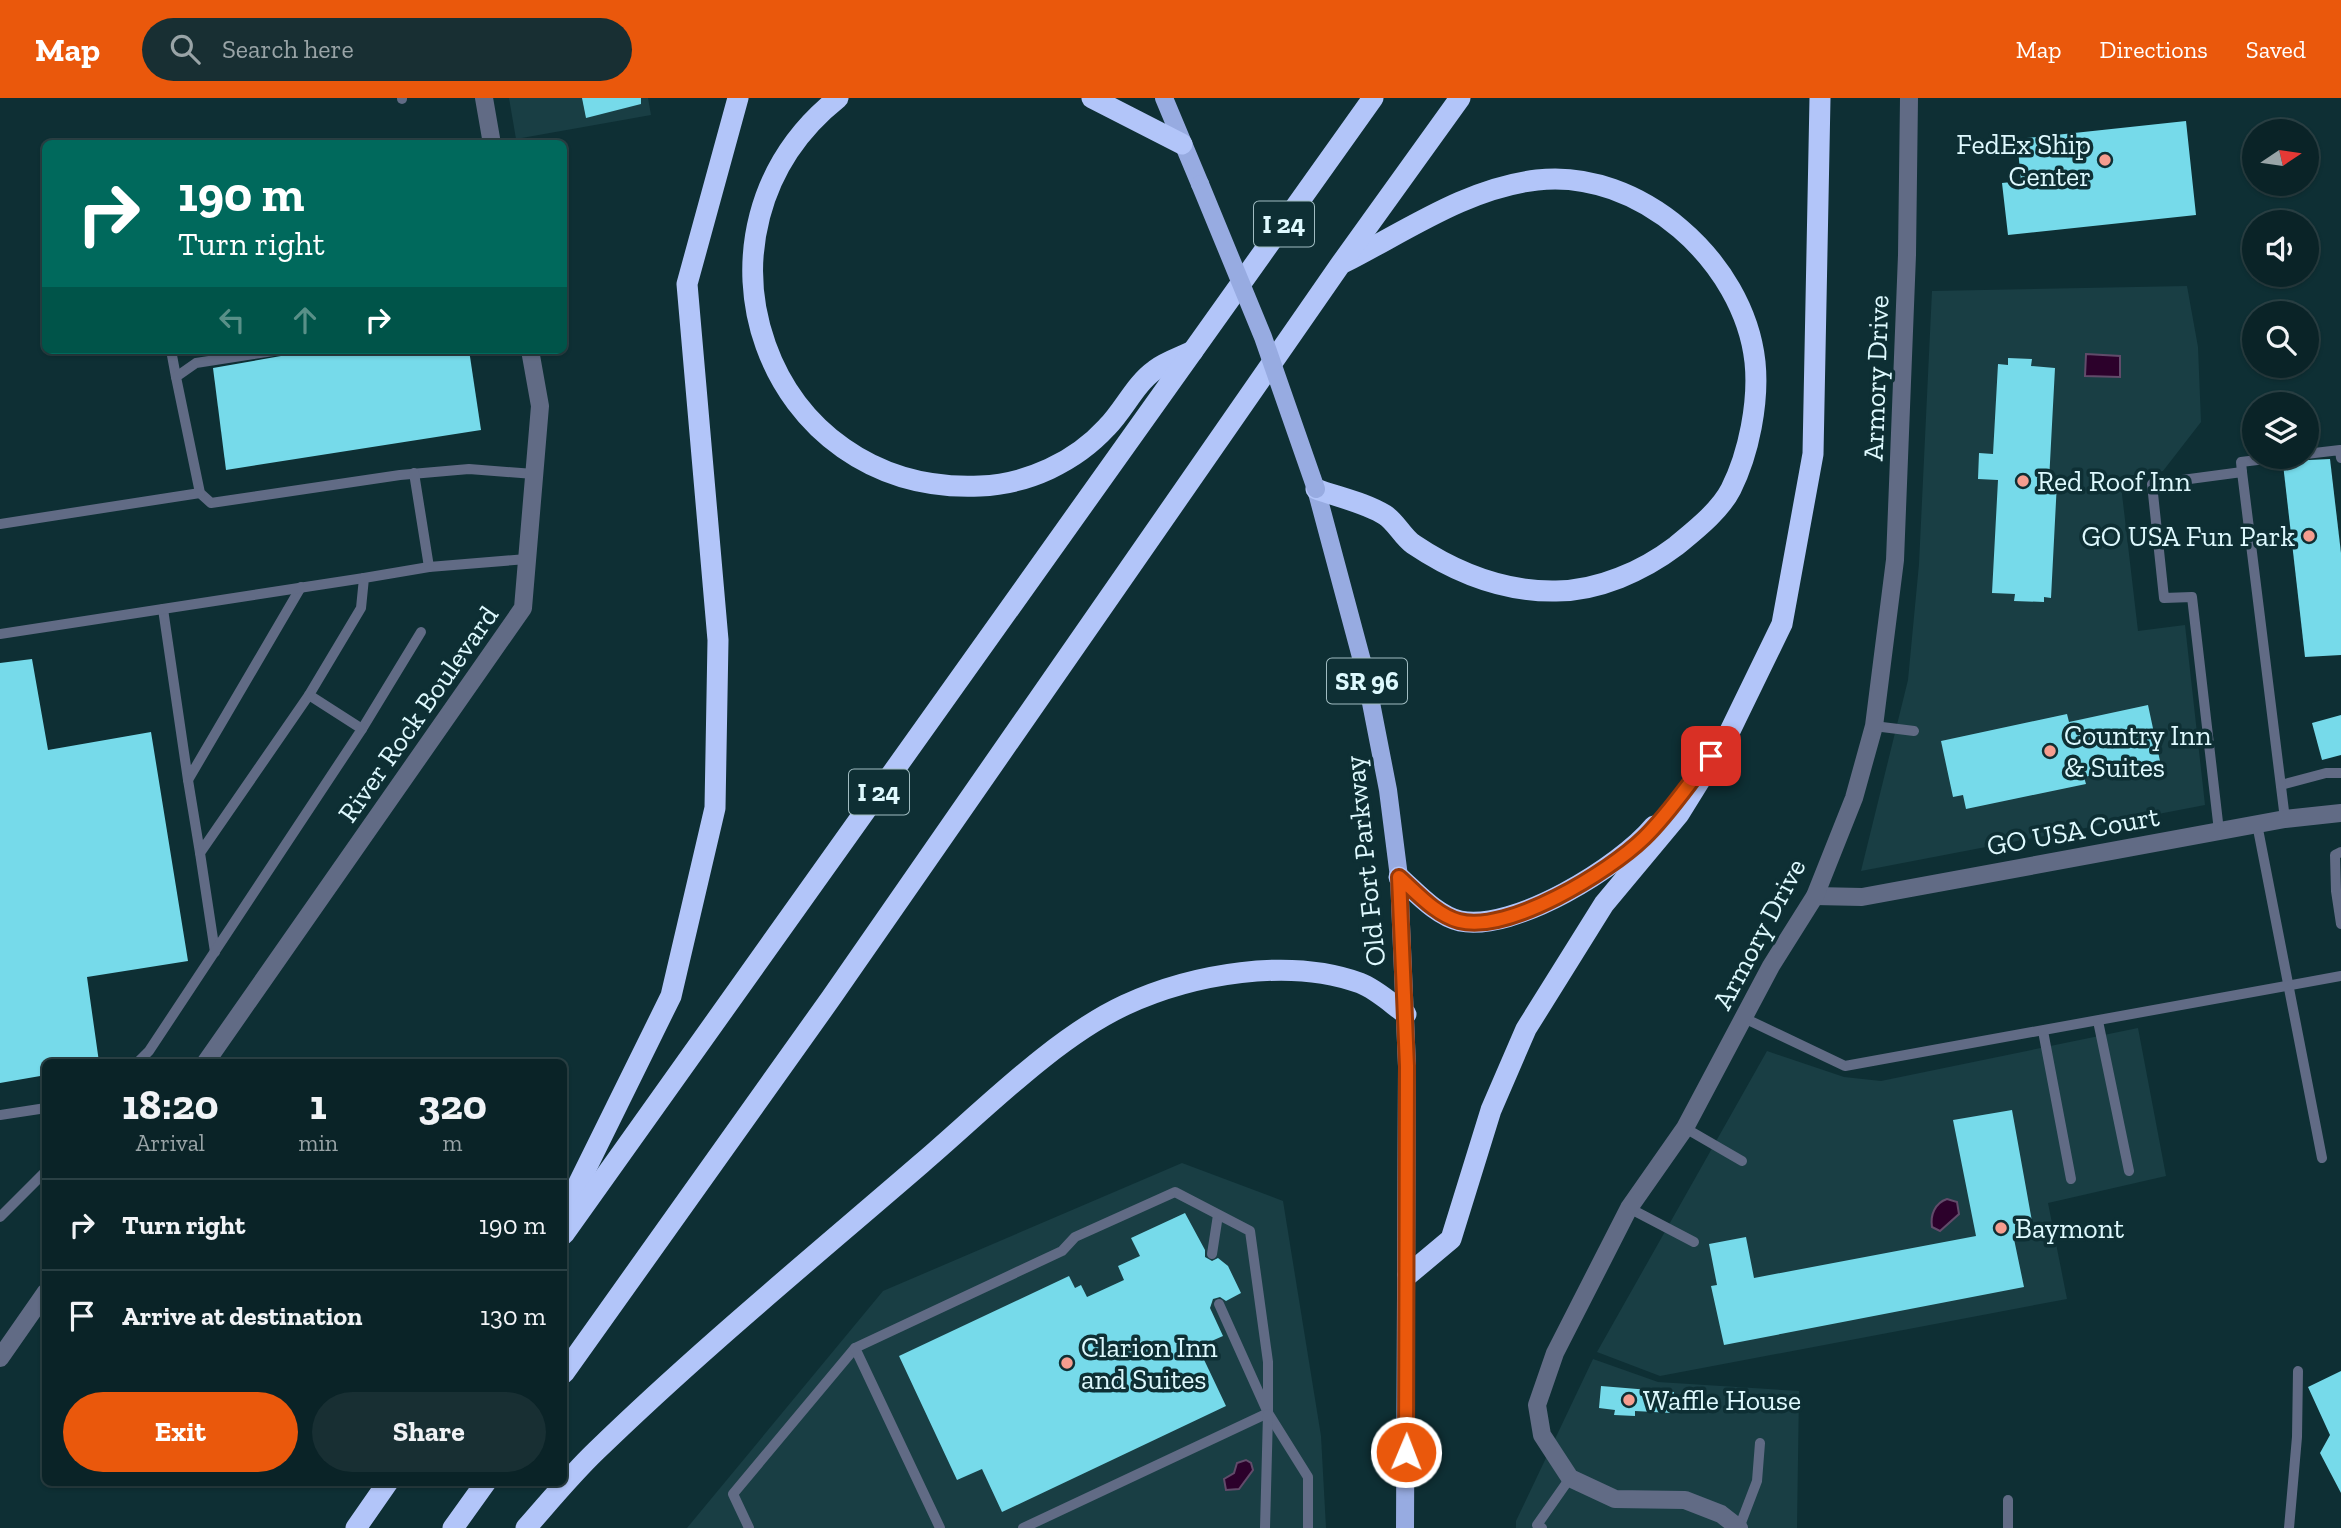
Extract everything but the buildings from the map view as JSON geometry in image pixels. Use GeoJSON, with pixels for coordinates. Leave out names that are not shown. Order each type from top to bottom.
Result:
{"type":"FeatureCollection","features":[{"type":"Feature","properties":{"kind":"highway"},"geometry":{"type":"LineString","coordinates":[[567,1207],[671,996],[716,808],[718,640],[687,284],[738,98]]}},
{"type":"Feature","properties":{"kind":"highway"},"geometry":{"type":"LineString","coordinates":[[838,98],[813,118],[783,160],[759,213],[753,264],[755,317],[770,360],[790,396],[824,435],[857,457],[923,482],[981,486],[1035,476],[1068,460],[1107,428],[1154,370],[1195,350]]}},
{"type":"Feature","properties":{"kind":"highway"},"geometry":{"type":"LineString","coordinates":[[1092,98],[1182,144]]}},
{"type":"Feature","properties":{"kind":"highway","name":"I 24"},"geometry":{"type":"LineString","coordinates":[[567,1230],[1373,98]]}},
{"type":"Feature","properties":{"kind":"highway","name":"I 24"},"geometry":{"type":"LineString","coordinates":[[567,1369],[831,998],[1340,265],[1460,98]]}},
{"type":"Feature","properties":{"kind":"highway"},"geometry":{"type":"LineString","coordinates":[[1408,1275],[1451,1239],[1491,1110],[1526,1029],[1604,904],[1679,814],[1728,735],[1782,624],[1813,454],[1820,98]]}},
{"type":"Feature","properties":{"kind":"highway"},"geometry":{"type":"LineString","coordinates":[[1316,489],[1386,516],[1409,542],[1461,573],[1504,587],[1557,592],[1611,581],[1656,561],[1696,530],[1730,491],[1747,440],[1756,394],[1755,360],[1741,313],[1716,266],[1683,228],[1636,199],[1590,182],[1538,179],[1479,192],[1340,265]]}},
{"type":"Feature","properties":{"kind":"highway"},"geometry":{"type":"LineString","coordinates":[[1399,877],[1447,915],[1458,920],[1481,922],[1517,913],[1575,890],[1643,838],[1728,735]]}},
{"type":"Feature","properties":{"kind":"highway"},"geometry":{"type":"LineString","coordinates":[[567,1482],[594,1452],[688,1366],[1024,1076],[1102,1016],[1158,991],[1197,980],[1266,972],[1338,977],[1364,984],[1406,1014]]}},
{"type":"Feature","properties":{"kind":"highway"},"geometry":{"type":"LineString","coordinates":[[356,1528],[385,1486]]}},
{"type":"Feature","properties":{"kind":"highway"},"geometry":{"type":"LineString","coordinates":[[453,1528],[483,1486]]}},
{"type":"Feature","properties":{"kind":"highway"},"geometry":{"type":"LineString","coordinates":[[526,1528],[564,1486]]}},
{"type":"Feature","properties":{"kind":"main road","name":"Old Fort Parkway"},"geometry":{"type":"LineString","coordinates":[[1164,98],[1263,337],[1316,489],[1365,672],[1388,790],[1399,877],[1406,1014],[1408,1275],[1405,1528]]}},
{"type":"Feature","properties":{"kind":"street"},"geometry":{"type":"LineString","coordinates":[[484,98],[491,140]]}},
{"type":"Feature","properties":{"kind":"street","name":"Armory Drive"},"geometry":{"type":"LineString","coordinates":[[1570,1478],[1542,1435],[1536,1405],[1555,1353],[1629,1208],[1685,1128],[1744,1018],[1815,896],[1854,798],[1874,726],[1897,534],[1909,98]]}},
{"type":"Feature","properties":{"kind":"street","name":"River Rock Boulevard"},"geometry":{"type":"LineString","coordinates":[[208,1059],[523,608],[540,406],[531,354]]}},
{"type":"Feature","properties":{"kind":"street","name":"GO USA Court"},"geometry":{"type":"LineString","coordinates":[[1815,896],[1862,897],[2285,819],[2341,813]]}},
{"type":"Feature","properties":{"kind":"street"},"geometry":{"type":"LineString","coordinates":[[0,1358],[42,1298]]}},
{"type":"Feature","properties":{"kind":"street"},"geometry":{"type":"LineString","coordinates":[[1570,1478],[1615,1499],[1685,1500],[1721,1514],[1739,1528]]}},
{"type":"Feature","properties":{"kind":"lane"},"geometry":{"type":"LineString","coordinates":[[172,354],[200,493],[211,503],[414,474],[469,469],[534,474]]}},
{"type":"Feature","properties":{"kind":"lane"},"geometry":{"type":"LineString","coordinates":[[176,377],[196,363],[254,354]]}},
{"type":"Feature","properties":{"kind":"lane"},"geometry":{"type":"LineString","coordinates":[[2319,452],[2340,450],[2341,458]]}},
{"type":"Feature","properties":{"kind":"lane"},"geometry":{"type":"LineString","coordinates":[[2242,462],[2285,819]]}},
{"type":"Feature","properties":{"kind":"lane"},"geometry":{"type":"LineString","coordinates":[[2219,831],[2192,597],[2164,598],[2152,484],[2242,472]]}},
{"type":"Feature","properties":{"kind":"lane"},"geometry":{"type":"LineString","coordinates":[[414,474],[429,567]]}},
{"type":"Feature","properties":{"kind":"lane"},"geometry":{"type":"LineString","coordinates":[[0,524],[200,493]]}},
{"type":"Feature","properties":{"kind":"lane"},"geometry":{"type":"LineString","coordinates":[[0,634],[429,567],[527,559]]}},
{"type":"Feature","properties":{"kind":"lane"},"geometry":{"type":"LineString","coordinates":[[200,853],[309,695],[361,608],[364,578]]}},
{"type":"Feature","properties":{"kind":"lane"},"geometry":{"type":"LineString","coordinates":[[188,780],[301,587]]}},
{"type":"Feature","properties":{"kind":"lane"},"geometry":{"type":"LineString","coordinates":[[163,609],[215,952]]}},
{"type":"Feature","properties":{"kind":"lane"},"geometry":{"type":"LineString","coordinates":[[140,1059],[215,952],[362,729],[421,632]]}},
{"type":"Feature","properties":{"kind":"lane"},"geometry":{"type":"LineString","coordinates":[[309,695],[362,729]]}},
{"type":"Feature","properties":{"kind":"lane"},"geometry":{"type":"LineString","coordinates":[[1874,726],[1914,731]]}},
{"type":"Feature","properties":{"kind":"lane"},"geometry":{"type":"LineString","coordinates":[[2281,785],[2326,773],[2341,773]]}},
{"type":"Feature","properties":{"kind":"lane"},"geometry":{"type":"LineString","coordinates":[[2257,824],[2322,1158]]}},
{"type":"Feature","properties":{"kind":"lane"},"geometry":{"type":"LineString","coordinates":[[2341,852],[2335,855],[2336,891],[2341,924]]}},
{"type":"Feature","properties":{"kind":"lane"},"geometry":{"type":"LineString","coordinates":[[1744,1018],[1845,1066],[2341,976]]}},
{"type":"Feature","properties":{"kind":"lane"},"geometry":{"type":"LineString","coordinates":[[2098,1021],[2129,1171]]}},
{"type":"Feature","properties":{"kind":"lane"},"geometry":{"type":"LineString","coordinates":[[2043,1031],[2071,1179]]}},
{"type":"Feature","properties":{"kind":"lane"},"geometry":{"type":"LineString","coordinates":[[0,1115],[42,1109]]}},
{"type":"Feature","properties":{"kind":"lane"},"geometry":{"type":"LineString","coordinates":[[1685,1128],[1742,1161]]}},
{"type":"Feature","properties":{"kind":"lane"},"geometry":{"type":"LineString","coordinates":[[0,1217],[42,1175]]}},
{"type":"Feature","properties":{"kind":"lane"},"geometry":{"type":"LineString","coordinates":[[749,1528],[733,1494],[856,1348],[1062,1251],[1075,1237],[1175,1192],[1250,1231],[1268,1362],[1265,1528]]}},
{"type":"Feature","properties":{"kind":"lane"},"geometry":{"type":"LineString","coordinates":[[1629,1208],[1695,1242]]}},
{"type":"Feature","properties":{"kind":"lane"},"geometry":{"type":"LineString","coordinates":[[1212,1254],[1218,1215]]}},
{"type":"Feature","properties":{"kind":"lane"},"geometry":{"type":"LineString","coordinates":[[1219,1304],[1268,1413],[1308,1476],[1308,1528]]}},
{"type":"Feature","properties":{"kind":"lane"},"geometry":{"type":"LineString","coordinates":[[856,1348],[940,1528]]}},
{"type":"Feature","properties":{"kind":"lane"},"geometry":{"type":"LineString","coordinates":[[2289,1528],[2297,1437],[2298,1371]]}},
{"type":"Feature","properties":{"kind":"lane"},"geometry":{"type":"LineString","coordinates":[[1022,1527],[1268,1413]]}},
{"type":"Feature","properties":{"kind":"lane"},"geometry":{"type":"LineString","coordinates":[[1739,1528],[1757,1481],[1760,1443]]}},
{"type":"Feature","properties":{"kind":"lane"},"geometry":{"type":"LineString","coordinates":[[1542,1528],[1537,1525],[1570,1478]]}},
{"type":"Feature","properties":{"kind":"lane"},"geometry":{"type":"LineString","coordinates":[[2008,1500],[2008,1528]]}},
{"type":"Feature","properties":{"kind":"shaded area"},"geometry":{"type":"Polygon","coordinates":[[[509,98],[648,98],[651,115],[516,139],[509,98]]]}},
{"type":"Feature","properties":{"kind":"shaded area"},"geometry":{"type":"Polygon","coordinates":[[[2187,286],[2198,347],[2201,422],[2163,471],[2120,477],[2138,631],[2185,625],[2205,805],[1861,871],[1908,680],[1919,564],[1932,291],[2187,286]]]}},
{"type":"Feature","properties":{"kind":"shaded area"},"geometry":{"type":"Polygon","coordinates":[[[2086,354],[2120,356],[2120,377],[2085,376],[2086,354]]]}},
{"type":"Feature","properties":{"kind":"shaded area"},"geometry":{"type":"Polygon","coordinates":[[[2138,1028],[2166,1176],[2048,1203],[2067,1299],[1660,1376],[1597,1352],[1767,1051],[1844,1077],[1881,1081],[2138,1028]]]}},
{"type":"Feature","properties":{"kind":"shaded area","name":"Clarion Inn and Suites"},"geometry":{"type":"Polygon","coordinates":[[[1182,1163],[1283,1201],[1321,1436],[1326,1528],[687,1528],[883,1291],[1182,1163]]]}},
{"type":"Feature","properties":{"kind":"shaded area"},"geometry":{"type":"Polygon","coordinates":[[[1947,1199],[1957,1202],[1959,1214],[1940,1231],[1932,1227],[1932,1218],[1936,1206],[1947,1199]]]}},
{"type":"Feature","properties":{"kind":"shaded area"},"geometry":{"type":"Polygon","coordinates":[[[1593,1359],[1658,1382],[1799,1391],[1797,1528],[1516,1528],[1516,1521],[1593,1359]]]}},
{"type":"Feature","properties":{"kind":"shaded area"},"geometry":{"type":"Polygon","coordinates":[[[1246,1460],[1251,1463],[1253,1470],[1239,1489],[1226,1490],[1224,1479],[1234,1473],[1237,1463],[1246,1460]]]}},
{"type":"Feature","properties":{"kind":"place","name":"FedEx Ship Center"},"geometry":{"type":"Point","coordinates":[2105,160]}},
{"type":"Feature","properties":{"kind":"place","name":"Red Roof Inn"},"geometry":{"type":"Point","coordinates":[2023,481]}},
{"type":"Feature","properties":{"kind":"place","name":"GO USA Fun Park"},"geometry":{"type":"Point","coordinates":[2309,536]}},
{"type":"Feature","properties":{"kind":"place","name":"Country Inn & Suites"},"geometry":{"type":"Point","coordinates":[2050,751]}},
{"type":"Feature","properties":{"kind":"place","name":"Baymont"},"geometry":{"type":"Point","coordinates":[2001,1228]}},
{"type":"Feature","properties":{"kind":"place","name":"Clarion Inn and Suites"},"geometry":{"type":"Point","coordinates":[1067,1363]}},
{"type":"Feature","properties":{"kind":"place","name":"Waffle House"},"geometry":{"type":"Point","coordinates":[1629,1400]}},
{"type":"Feature","properties":{"kind":"route"},"geometry":{"type":"LineString","coordinates":[[1406,1452],[1407,1066],[1399,877],[1436,909],[1458,920],[1481,922],[1517,913],[1575,890],[1643,838],[1711,756]]}}]}
